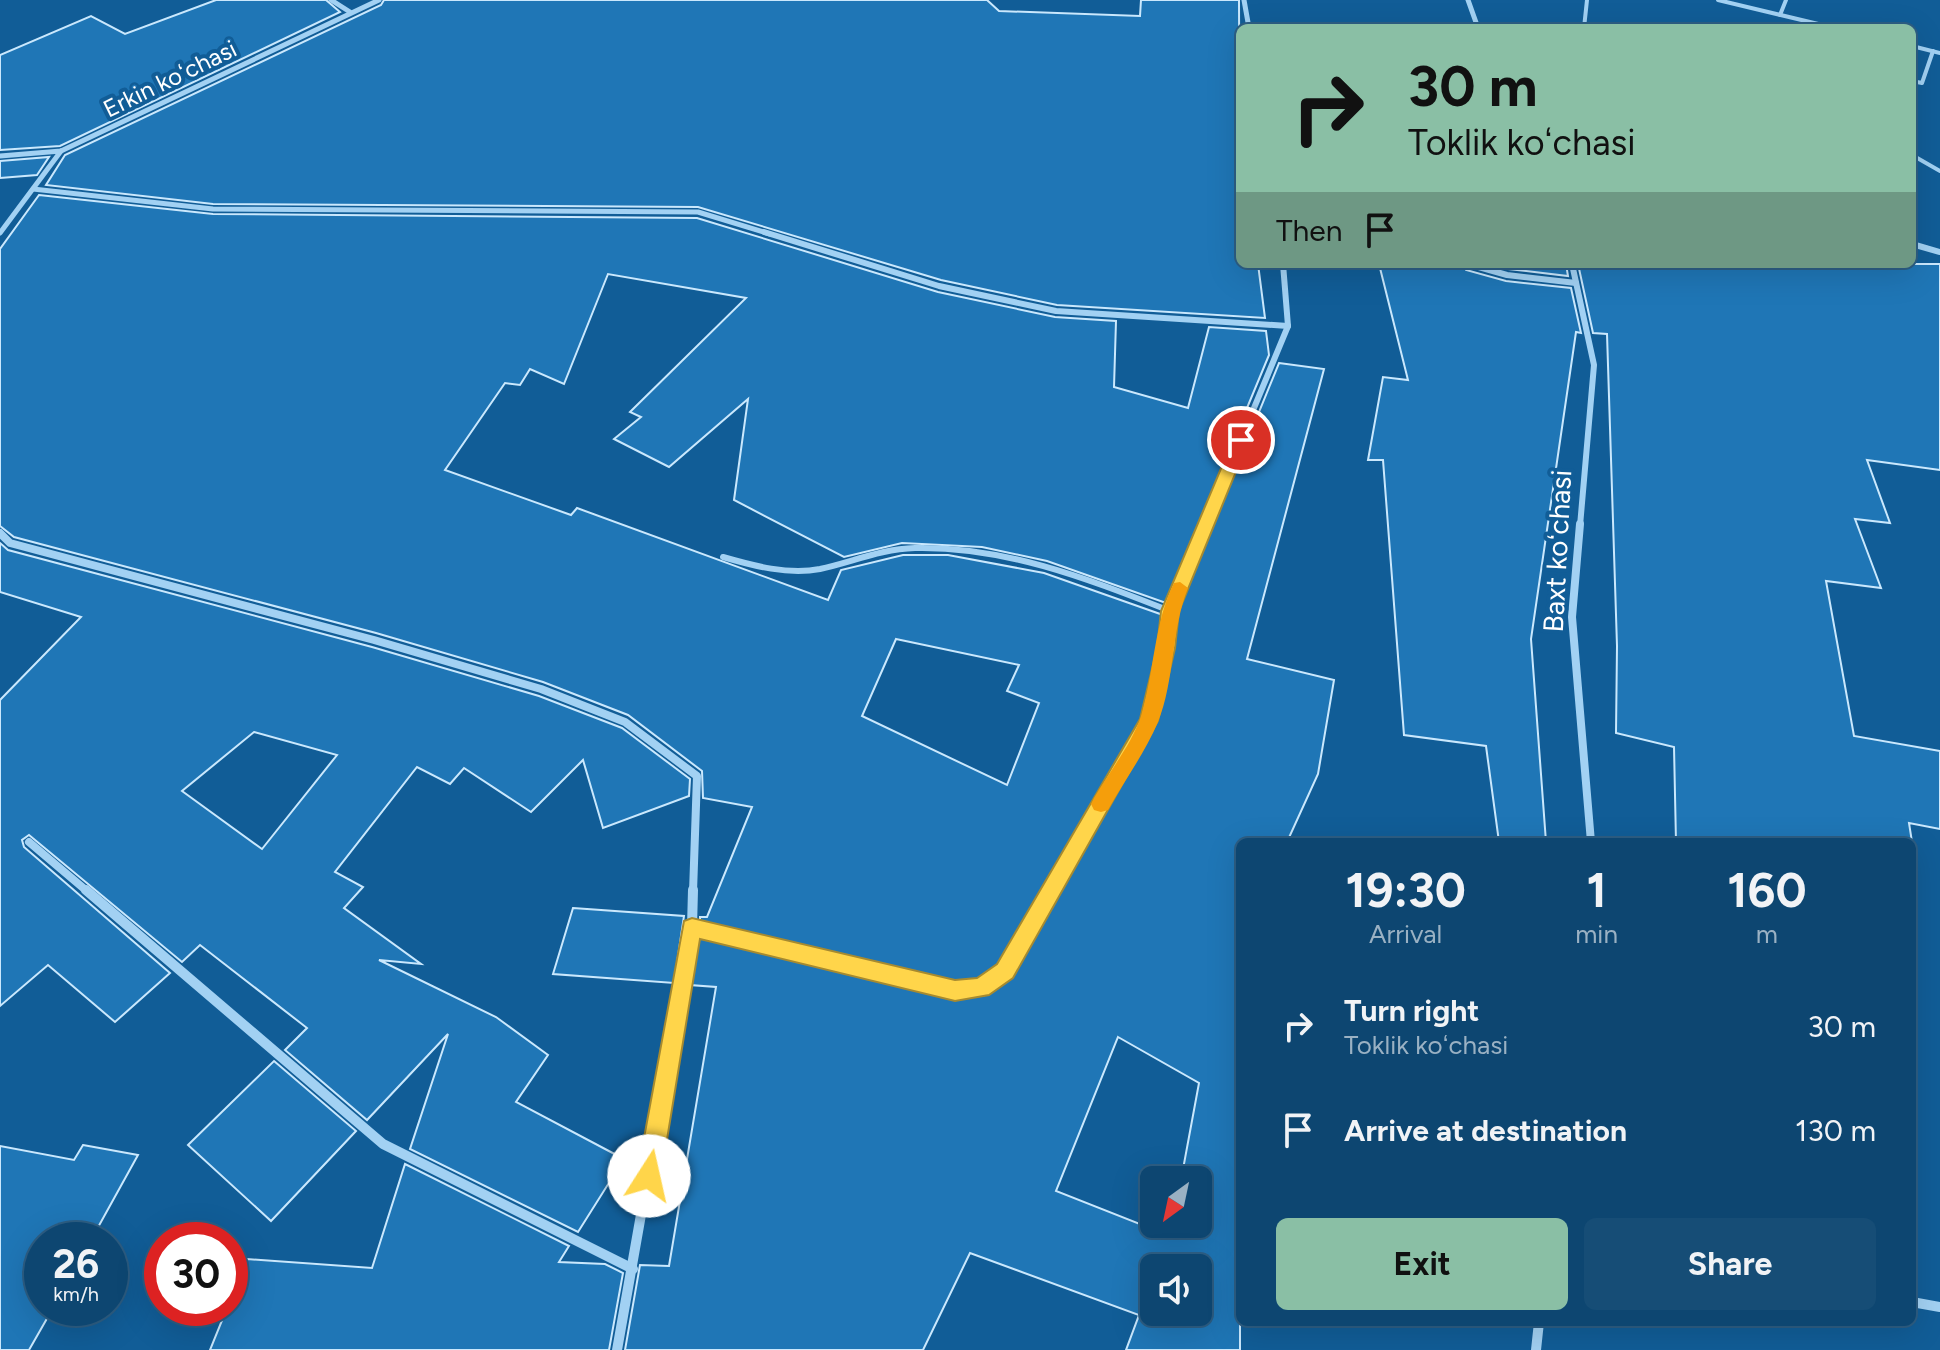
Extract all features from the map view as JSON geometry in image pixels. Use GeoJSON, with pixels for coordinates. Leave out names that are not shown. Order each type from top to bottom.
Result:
{"type":"FeatureCollection","features":[{"type":"Feature","properties":{"kind":"street"},"geometry":{"type":"LineString","coordinates":[[331,0],[350,12]]}},
{"type":"Feature","properties":{"kind":"street","name":"Erkin koʻchasi"},"geometry":{"type":"LineString","coordinates":[[0,156],[61,151],[379,0]]}},
{"type":"Feature","properties":{"kind":"street"},"geometry":{"type":"LineString","coordinates":[[1244,0],[1248,24]]}},
{"type":"Feature","properties":{"kind":"street"},"geometry":{"type":"LineString","coordinates":[[1468,0],[1476,24]]}},
{"type":"Feature","properties":{"kind":"street"},"geometry":{"type":"LineString","coordinates":[[0,233],[61,151]]}},
{"type":"Feature","properties":{"kind":"street"},"geometry":{"type":"LineString","coordinates":[[33,189],[213,209],[698,212],[939,286],[1056,311],[1288,326]]}},
{"type":"Feature","properties":{"kind":"street"},"geometry":{"type":"LineString","coordinates":[[1916,245],[1940,252]]}},
{"type":"Feature","properties":{"kind":"street"},"geometry":{"type":"LineString","coordinates":[[692,927],[955,991],[981,988],[1005,971],[1149,721],[1166,648],[1170,611],[1288,326],[1283,268]]}},
{"type":"Feature","properties":{"kind":"street"},"geometry":{"type":"LineString","coordinates":[[1482,268],[1507,275],[1576,283]]}},
{"type":"Feature","properties":{"kind":"street","name":"Baxt koʻchasi"},"geometry":{"type":"LineString","coordinates":[[1573,268],[1594,365],[1572,617],[1591,838]]}},
{"type":"Feature","properties":{"kind":"street"},"geometry":{"type":"LineString","coordinates":[[0,533],[10,543],[359,636],[526,685],[625,722],[697,776],[692,927],[617,1350]]}},
{"type":"Feature","properties":{"kind":"street"},"geometry":{"type":"LineString","coordinates":[[29,842],[383,1144],[633,1269]]}},
{"type":"Feature","properties":{"kind":"street"},"geometry":{"type":"LineString","coordinates":[[1916,1303],[1940,1307]]}},
{"type":"Feature","properties":{"kind":"street"},"geometry":{"type":"LineString","coordinates":[[1536,1350],[1539,1326]]}},
{"type":"Feature","properties":{"kind":"lane"},"geometry":{"type":"LineString","coordinates":[[1584,24],[1587,0]]}},
{"type":"Feature","properties":{"kind":"lane"},"geometry":{"type":"LineString","coordinates":[[1718,0],[1818,24]]}},
{"type":"Feature","properties":{"kind":"lane"},"geometry":{"type":"LineString","coordinates":[[1780,15],[1786,0]]}},
{"type":"Feature","properties":{"kind":"lane"},"geometry":{"type":"LineString","coordinates":[[1916,47],[1940,53]]}},
{"type":"Feature","properties":{"kind":"lane"},"geometry":{"type":"LineString","coordinates":[[1916,82],[1922,83],[1933,51]]}},
{"type":"Feature","properties":{"kind":"lane"},"geometry":{"type":"LineString","coordinates":[[1916,157],[1940,171]]}},
{"type":"Feature","properties":{"kind":"lane"},"geometry":{"type":"LineString","coordinates":[[723,557],[763,569],[814,570],[858,557],[910,548],[957,548],[1013,555],[1079,575],[1170,611]]}},
{"type":"Feature","properties":{"kind":"building"},"geometry":{"type":"Polygon","coordinates":[[[216,0],[326,0],[340,12],[60,146],[0,150],[0,55],[91,16],[125,34],[216,0]]]}},
{"type":"Feature","properties":{"kind":"building"},"geometry":{"type":"Polygon","coordinates":[[[384,0],[987,0],[999,11],[1140,16],[1141,0],[1239,0],[1239,24],[1236,24],[1236,268],[1259,268],[1265,318],[1057,305],[941,280],[698,207],[213,204],[46,185],[65,155],[381,5],[384,0]]]}},
{"type":"Feature","properties":{"kind":"building"},"geometry":{"type":"Polygon","coordinates":[[[49,157],[37,175],[0,178],[0,161],[49,157]]]}},
{"type":"Feature","properties":{"kind":"building"},"geometry":{"type":"Polygon","coordinates":[[[39,195],[213,214],[697,218],[938,292],[1055,317],[1116,321],[1114,387],[1188,408],[1209,327],[1266,331],[1269,355],[1166,603],[1047,561],[982,547],[902,543],[844,557],[734,500],[748,399],[669,467],[614,439],[641,417],[630,412],[746,298],[608,274],[564,384],[530,369],[520,385],[505,383],[445,470],[571,515],[577,508],[828,600],[841,570],[903,555],[948,555],[1044,573],[1163,615],[1159,647],[1142,718],[999,966],[978,980],[956,983],[700,921],[700,917],[707,917],[752,807],[703,798],[702,771],[628,715],[543,682],[376,633],[14,537],[0,526],[0,249],[39,195]],[[896,639],[862,716],[1007,785],[1039,703],[1007,691],[1019,665],[896,639]]]}},
{"type":"Feature","properties":{"kind":"building"},"geometry":{"type":"Polygon","coordinates":[[[1916,264],[1940,264],[1940,470],[1867,460],[1890,523],[1855,519],[1881,588],[1826,581],[1854,736],[1940,751],[1940,829],[1909,823],[1911,838],[1676,838],[1674,747],[1616,733],[1617,646],[1607,334],[1593,333],[1579,268],[1916,268],[1916,264]]]}},
{"type":"Feature","properties":{"kind":"building"},"geometry":{"type":"Polygon","coordinates":[[[1380,268],[1465,268],[1506,281],[1571,288],[1581,333],[1576,332],[1531,639],[1546,838],[1498,838],[1486,746],[1404,735],[1383,460],[1368,460],[1383,377],[1408,380],[1380,268]]]}},
{"type":"Feature","properties":{"kind":"building"},"geometry":{"type":"Polygon","coordinates":[[[1504,268],[1567,268],[1568,276],[1504,268]]]}},
{"type":"Feature","properties":{"kind":"building"},"geometry":{"type":"Polygon","coordinates":[[[1279,363],[1324,369],[1247,659],[1334,680],[1318,774],[1289,838],[1236,838],[1236,1326],[1240,1326],[1240,1350],[1126,1350],[1139,1315],[970,1253],[923,1350],[625,1350],[640,1265],[669,1266],[716,987],[690,985],[698,937],[954,999],[985,995],[1010,977],[1155,724],[1173,649],[1177,613],[1279,363]],[[1118,1037],[1056,1191],[1140,1224],[1140,1238],[1212,1238],[1212,1166],[1184,1166],[1199,1083],[1118,1037]]]}},
{"type":"Feature","properties":{"kind":"building"},"geometry":{"type":"Polygon","coordinates":[[[0,543],[8,550],[372,647],[539,696],[622,728],[690,779],[689,796],[603,828],[583,760],[531,812],[464,768],[450,784],[417,767],[335,872],[363,887],[344,908],[421,964],[379,960],[496,1017],[548,1055],[516,1102],[624,1159],[578,1232],[410,1149],[448,1034],[367,1120],[285,1050],[307,1028],[200,945],[182,962],[29,835],[22,840],[24,847],[170,973],[115,1022],[48,965],[0,1006],[0,700],[81,617],[0,592],[0,543]],[[254,732],[182,791],[262,849],[337,755],[254,732]]]}},
{"type":"Feature","properties":{"kind":"building"},"geometry":{"type":"Polygon","coordinates":[[[573,908],[684,916],[674,983],[553,974],[573,908]]]}},
{"type":"Feature","properties":{"kind":"building"},"geometry":{"type":"Polygon","coordinates":[[[274,1061],[356,1131],[271,1221],[188,1145],[274,1061]]]}},
{"type":"Feature","properties":{"kind":"building"},"geometry":{"type":"Polygon","coordinates":[[[83,1145],[138,1155],[101,1222],[24,1222],[24,1326],[43,1326],[29,1350],[0,1350],[0,1146],[74,1160],[83,1145]]]}},
{"type":"Feature","properties":{"kind":"building"},"geometry":{"type":"Polygon","coordinates":[[[405,1164],[569,1246],[559,1262],[605,1264],[623,1273],[609,1350],[210,1350],[220,1326],[248,1326],[248,1259],[372,1268],[405,1164]]]}},
{"type":"Feature","properties":{"kind":"slow traffic"},"geometry":{"type":"LineString","coordinates":[[1101,804],[1149,721],[1166,648],[1170,611],[1180,588]]}},
{"type":"Feature","properties":{"kind":"route"},"geometry":{"type":"LineString","coordinates":[[649,1176],[692,927],[955,991],[981,988],[1005,971],[1149,721],[1166,648],[1170,611],[1241,440]]}}]}
